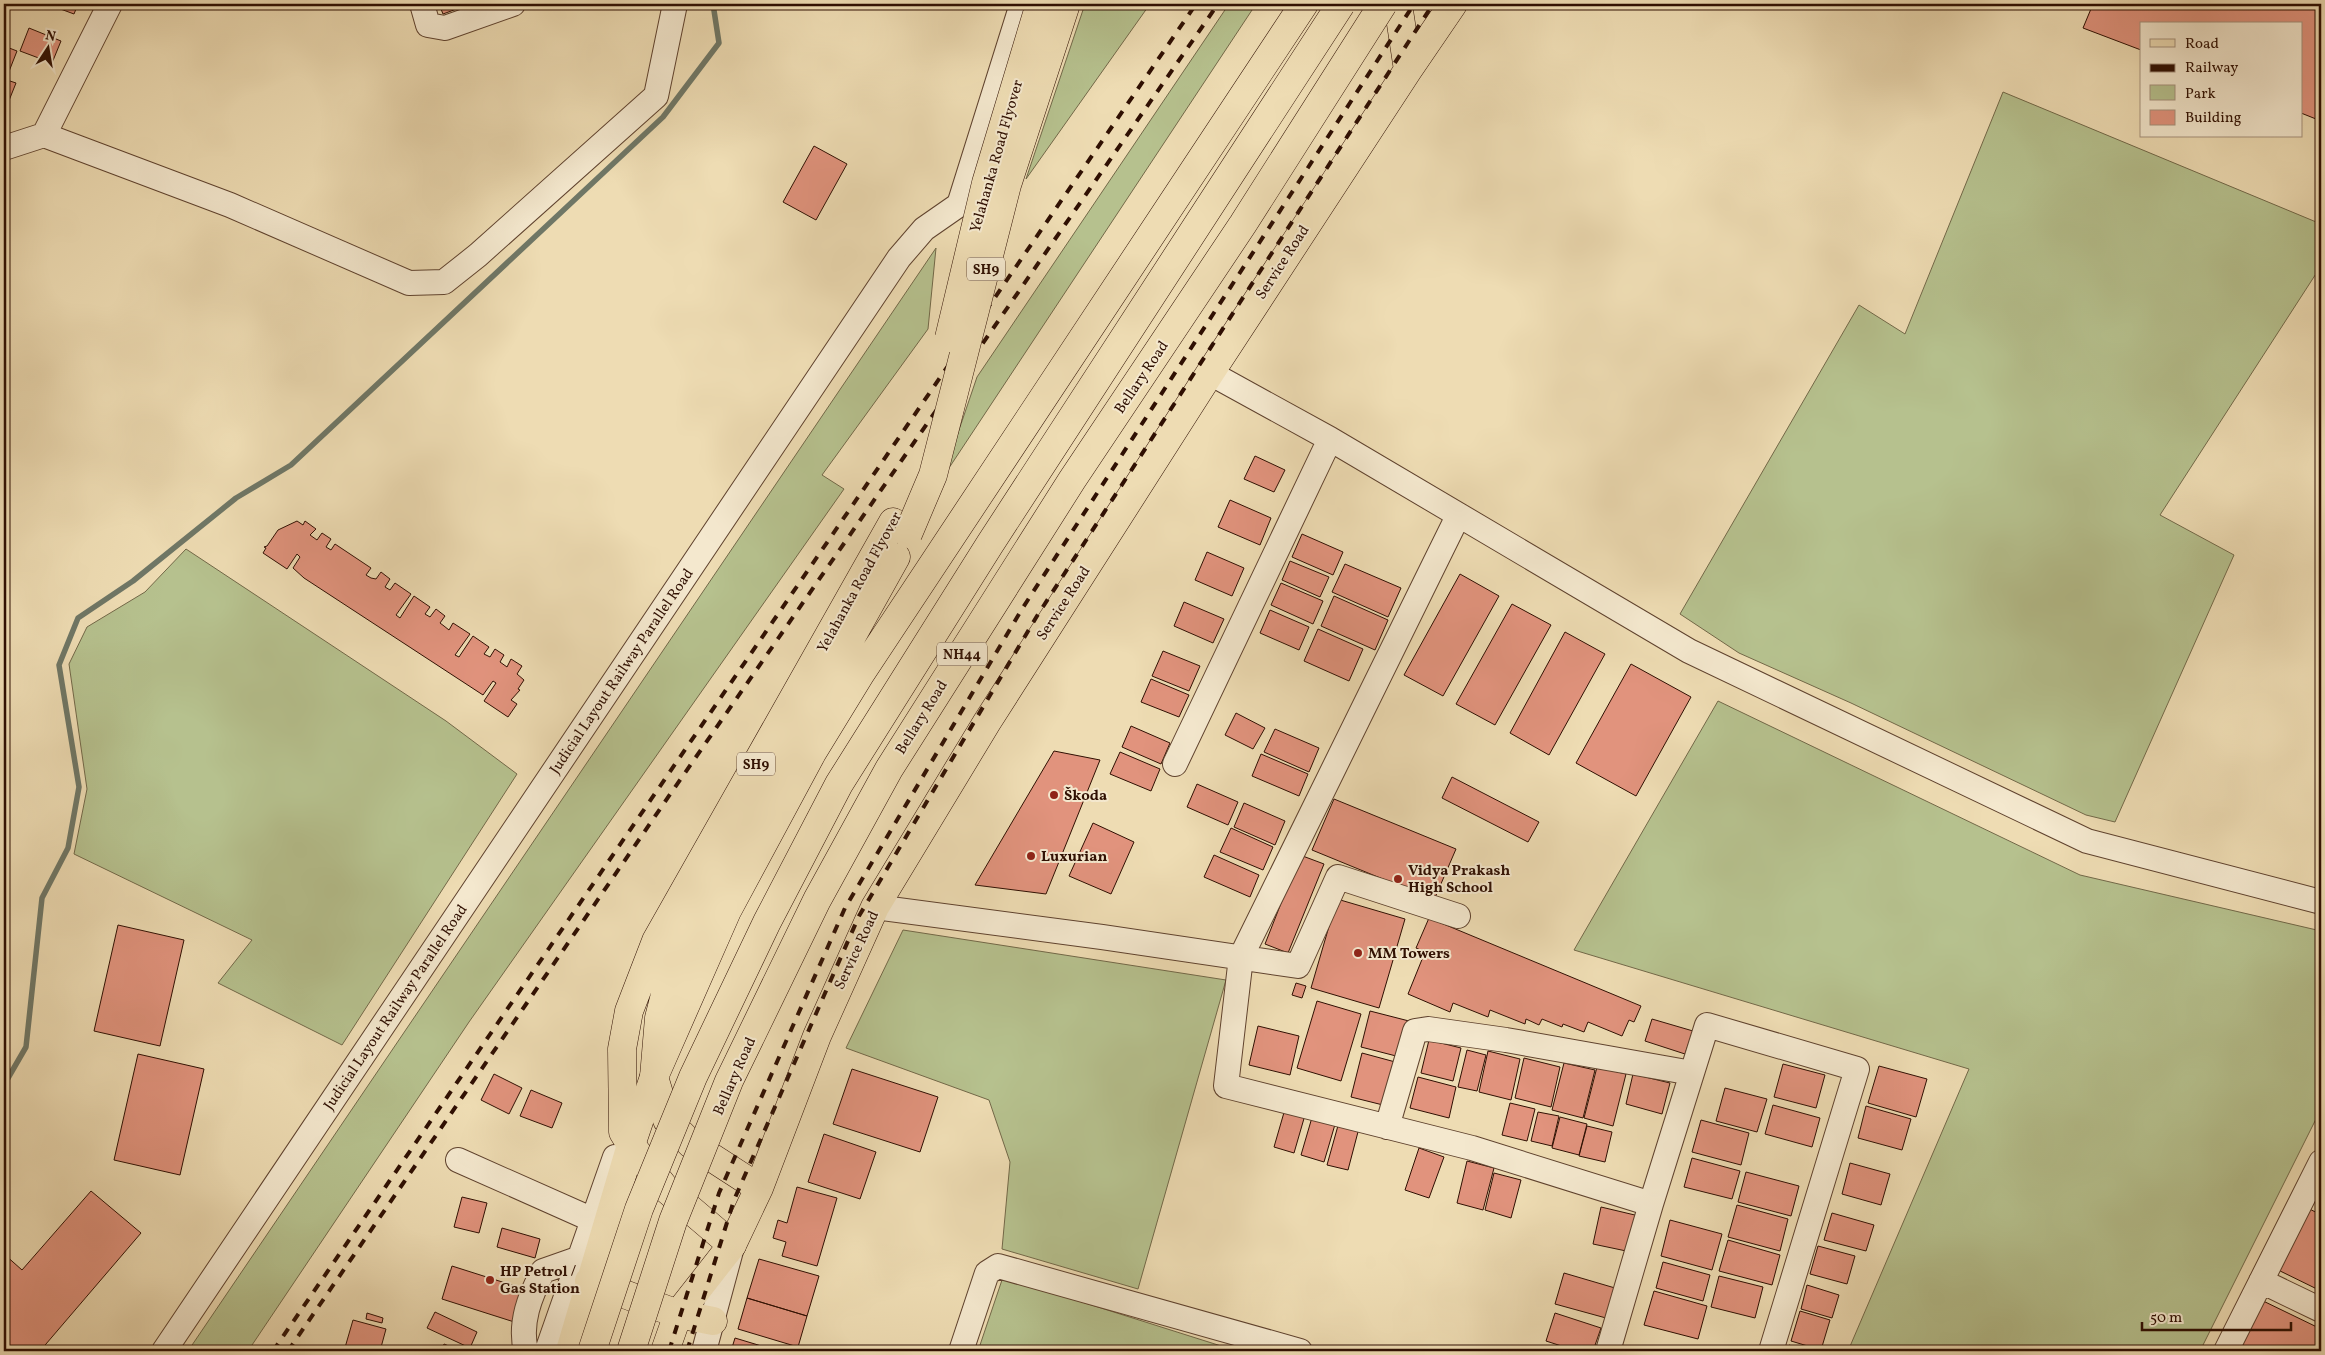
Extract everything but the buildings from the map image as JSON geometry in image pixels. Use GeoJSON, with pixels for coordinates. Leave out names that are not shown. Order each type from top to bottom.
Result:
{"type":"FeatureCollection","features":[{"type":"Feature","properties":{"kind":"main road","name":"Yelahanka Road Flyover"},"geometry":{"type":"LineString","coordinates":[[654,1077],[659,1018],[666,991],[682,949],[901,528],[918,471],[986,183],[1040,4]]}},
{"type":"Feature","properties":{"kind":"main road","name":"Yelahanka Road Flyover"},"geometry":{"type":"LineString","coordinates":[[627,1138],[622,1049],[630,1011],[656,941],[933,475],[1007,185],[1066,4]]}},
{"type":"Feature","properties":{"kind":"main road"},"geometry":{"type":"LineString","coordinates":[[570,1351],[581,1272],[627,1138],[727,912],[812,753],[861,673],[1304,4]]}},
{"type":"Feature","properties":{"kind":"main road","name":"NH44"},"geometry":{"type":"LineString","coordinates":[[592,1351],[640,1209],[693,1077],[766,922],[839,784],[980,560],[1341,4]]}},
{"type":"Feature","properties":{"kind":"main road","name":"Bellary Road"},"geometry":{"type":"LineString","coordinates":[[631,1351],[673,1221],[729,1081],[817,900],[889,769],[1072,480],[1243,224],[1383,4]]}},
{"type":"Feature","properties":{"kind":"main road"},"geometry":{"type":"LineString","coordinates":[[1398,4],[1408,70]]}},
{"type":"Feature","properties":{"kind":"main road","name":"Service Road"},"geometry":{"type":"LineString","coordinates":[[665,1351],[678,1314],[732,1245],[759,1188],[816,1036],[875,907],[987,722],[1210,373],[1453,4]]}},
{"type":"Feature","properties":{"kind":"main road","name":"SH9"},"geometry":{"type":"LineString","coordinates":[[654,1077],[668,1120],[691,1144],[713,1161],[759,1188]]}},
{"type":"Feature","properties":{"kind":"main road"},"geometry":{"type":"LineString","coordinates":[[627,1138],[664,1187],[732,1245]]}},
{"type":"Feature","properties":{"kind":"main road"},"geometry":{"type":"LineString","coordinates":[[581,1272],[678,1314],[713,1321]]}},
{"type":"Feature","properties":{"kind":"street"},"geometry":{"type":"LineString","coordinates":[[44,135],[110,4]]}},
{"type":"Feature","properties":{"kind":"street"},"geometry":{"type":"LineString","coordinates":[[422,4],[428,25],[445,28],[513,4]]}},
{"type":"Feature","properties":{"kind":"street"},"geometry":{"type":"LineString","coordinates":[[4,148],[44,135],[230,205],[409,283],[444,282],[478,255],[656,96],[675,4]]}},
{"type":"Feature","properties":{"kind":"street"},"geometry":{"type":"LineString","coordinates":[[959,205],[1022,4]]}},
{"type":"Feature","properties":{"kind":"street","name":"Judicial Layout Railway Parallel Road"},"geometry":{"type":"LineString","coordinates":[[164,1351],[899,258],[924,229],[999,177],[1043,114],[1077,4]]}},
{"type":"Feature","properties":{"kind":"street"},"geometry":{"type":"LineString","coordinates":[[1210,373],[1330,438],[1458,516],[1689,651],[2087,840],[2321,902]]}},
{"type":"Feature","properties":{"kind":"street"},"geometry":{"type":"LineString","coordinates":[[1175,764],[1330,438]]}},
{"type":"Feature","properties":{"kind":"street"},"geometry":{"type":"LineString","coordinates":[[1458,516],[1241,957],[1226,1086],[1472,1148],[1651,1204]]}},
{"type":"Feature","properties":{"kind":"street"},"geometry":{"type":"LineString","coordinates":[[875,907],[1298,966],[1338,877],[1458,916]]}},
{"type":"Feature","properties":{"kind":"street"},"geometry":{"type":"LineString","coordinates":[[1608,1351],[1651,1204],[1707,1025],[1857,1069],[1771,1351]]}},
{"type":"Feature","properties":{"kind":"street"},"geometry":{"type":"LineString","coordinates":[[1387,1127],[1415,1031],[1428,1029],[1506,1040],[1692,1073]]}},
{"type":"Feature","properties":{"kind":"street"},"geometry":{"type":"LineString","coordinates":[[548,1351],[581,1272],[593,1220],[627,1138]]}},
{"type":"Feature","properties":{"kind":"street"},"geometry":{"type":"LineString","coordinates":[[458,1160],[593,1220]]}},
{"type":"Feature","properties":{"kind":"street"},"geometry":{"type":"LineString","coordinates":[[2226,1351],[2321,1162]]}},
{"type":"Feature","properties":{"kind":"street"},"geometry":{"type":"LineString","coordinates":[[704,1351],[732,1245]]}},
{"type":"Feature","properties":{"kind":"street"},"geometry":{"type":"LineString","coordinates":[[961,1351],[987,1273],[998,1266],[1300,1351]]}},
{"type":"Feature","properties":{"kind":"street"},"geometry":{"type":"LineString","coordinates":[[526,1351],[524,1320],[531,1294],[543,1272],[581,1272]]}},
{"type":"Feature","properties":{"kind":"street"},"geometry":{"type":"LineString","coordinates":[[2261,1281],[2321,1310]]}},
{"type":"Feature","properties":{"kind":"green space"},"geometry":{"type":"Polygon","coordinates":[[[1085,4],[1150,4],[1026,179],[1085,4]]]}},
{"type":"Feature","properties":{"kind":"green space"},"geometry":{"type":"Polygon","coordinates":[[[1229,4],[1256,4],[943,477],[977,377],[1229,4]]]}},
{"type":"Feature","properties":{"kind":"green space"},"geometry":{"type":"Polygon","coordinates":[[[2003,92],[2321,224],[2321,266],[2160,515],[2234,555],[2115,822],[2086,815],[1851,703],[1739,653],[1680,614],[1859,305],[1905,334],[2003,92]]]}},
{"type":"Feature","properties":{"kind":"green space"},"geometry":{"type":"Polygon","coordinates":[[[936,248],[928,329],[822,475],[844,489],[469,1022],[248,1351],[188,1351],[936,248]]]}},
{"type":"Feature","properties":{"kind":"green space"},"geometry":{"type":"Polygon","coordinates":[[[186,549],[446,721],[517,774],[342,1045],[218,983],[252,940],[74,854],[87,789],[69,664],[87,627],[145,592],[186,549]]]}},
{"type":"Feature","properties":{"kind":"green space"},"geometry":{"type":"Polygon","coordinates":[[[1718,701],[2080,875],[2321,931],[2321,1109],[2200,1351],[1848,1351],[1969,1069],[1574,950],[1718,701]]]}},
{"type":"Feature","properties":{"kind":"green space"},"geometry":{"type":"Polygon","coordinates":[[[903,930],[1226,980],[1138,1289],[1002,1249],[1010,1162],[989,1100],[846,1048],[903,930]]]}},
{"type":"Feature","properties":{"kind":"green space"},"geometry":{"type":"Polygon","coordinates":[[[1003,1277],[1237,1351],[978,1351],[1003,1277]]]}},
{"type":"Feature","properties":{"kind":"waterway"},"geometry":{"type":"LineString","coordinates":[[4,1085],[26,1047],[42,898],[68,848],[79,787],[59,665],[78,618],[133,581],[236,498],[291,465],[663,117],[719,43],[713,4]]}},
{"type":"Feature","properties":{"kind":"railway"},"geometry":{"type":"LineString","coordinates":[[273,1351],[1196,4]]}},
{"type":"Feature","properties":{"kind":"railway"},"geometry":{"type":"LineString","coordinates":[[288,1351],[671,793],[1218,4]]}},
{"type":"Feature","properties":{"kind":"railway"},"geometry":{"type":"LineString","coordinates":[[669,1351],[719,1193],[845,908],[1022,609],[1414,4]]}},
{"type":"Feature","properties":{"kind":"railway"},"geometry":{"type":"LineString","coordinates":[[687,1351],[734,1200],[859,916],[1037,616],[1433,4]]}},
{"type":"Feature","properties":{"kind":"place","name":"Škoda"},"geometry":{"type":"Point","coordinates":[1054,795]}},
{"type":"Feature","properties":{"kind":"place","name":"Luxurian"},"geometry":{"type":"Point","coordinates":[1031,856]}},
{"type":"Feature","properties":{"kind":"place","name":"Vidya Prakash High School"},"geometry":{"type":"Point","coordinates":[1398,879]}},
{"type":"Feature","properties":{"kind":"place","name":"MM Towers"},"geometry":{"type":"Point","coordinates":[1358,953]}},
{"type":"Feature","properties":{"kind":"place","name":"HP Petrol / Gas Station"},"geometry":{"type":"Point","coordinates":[490,1280]}}]}
